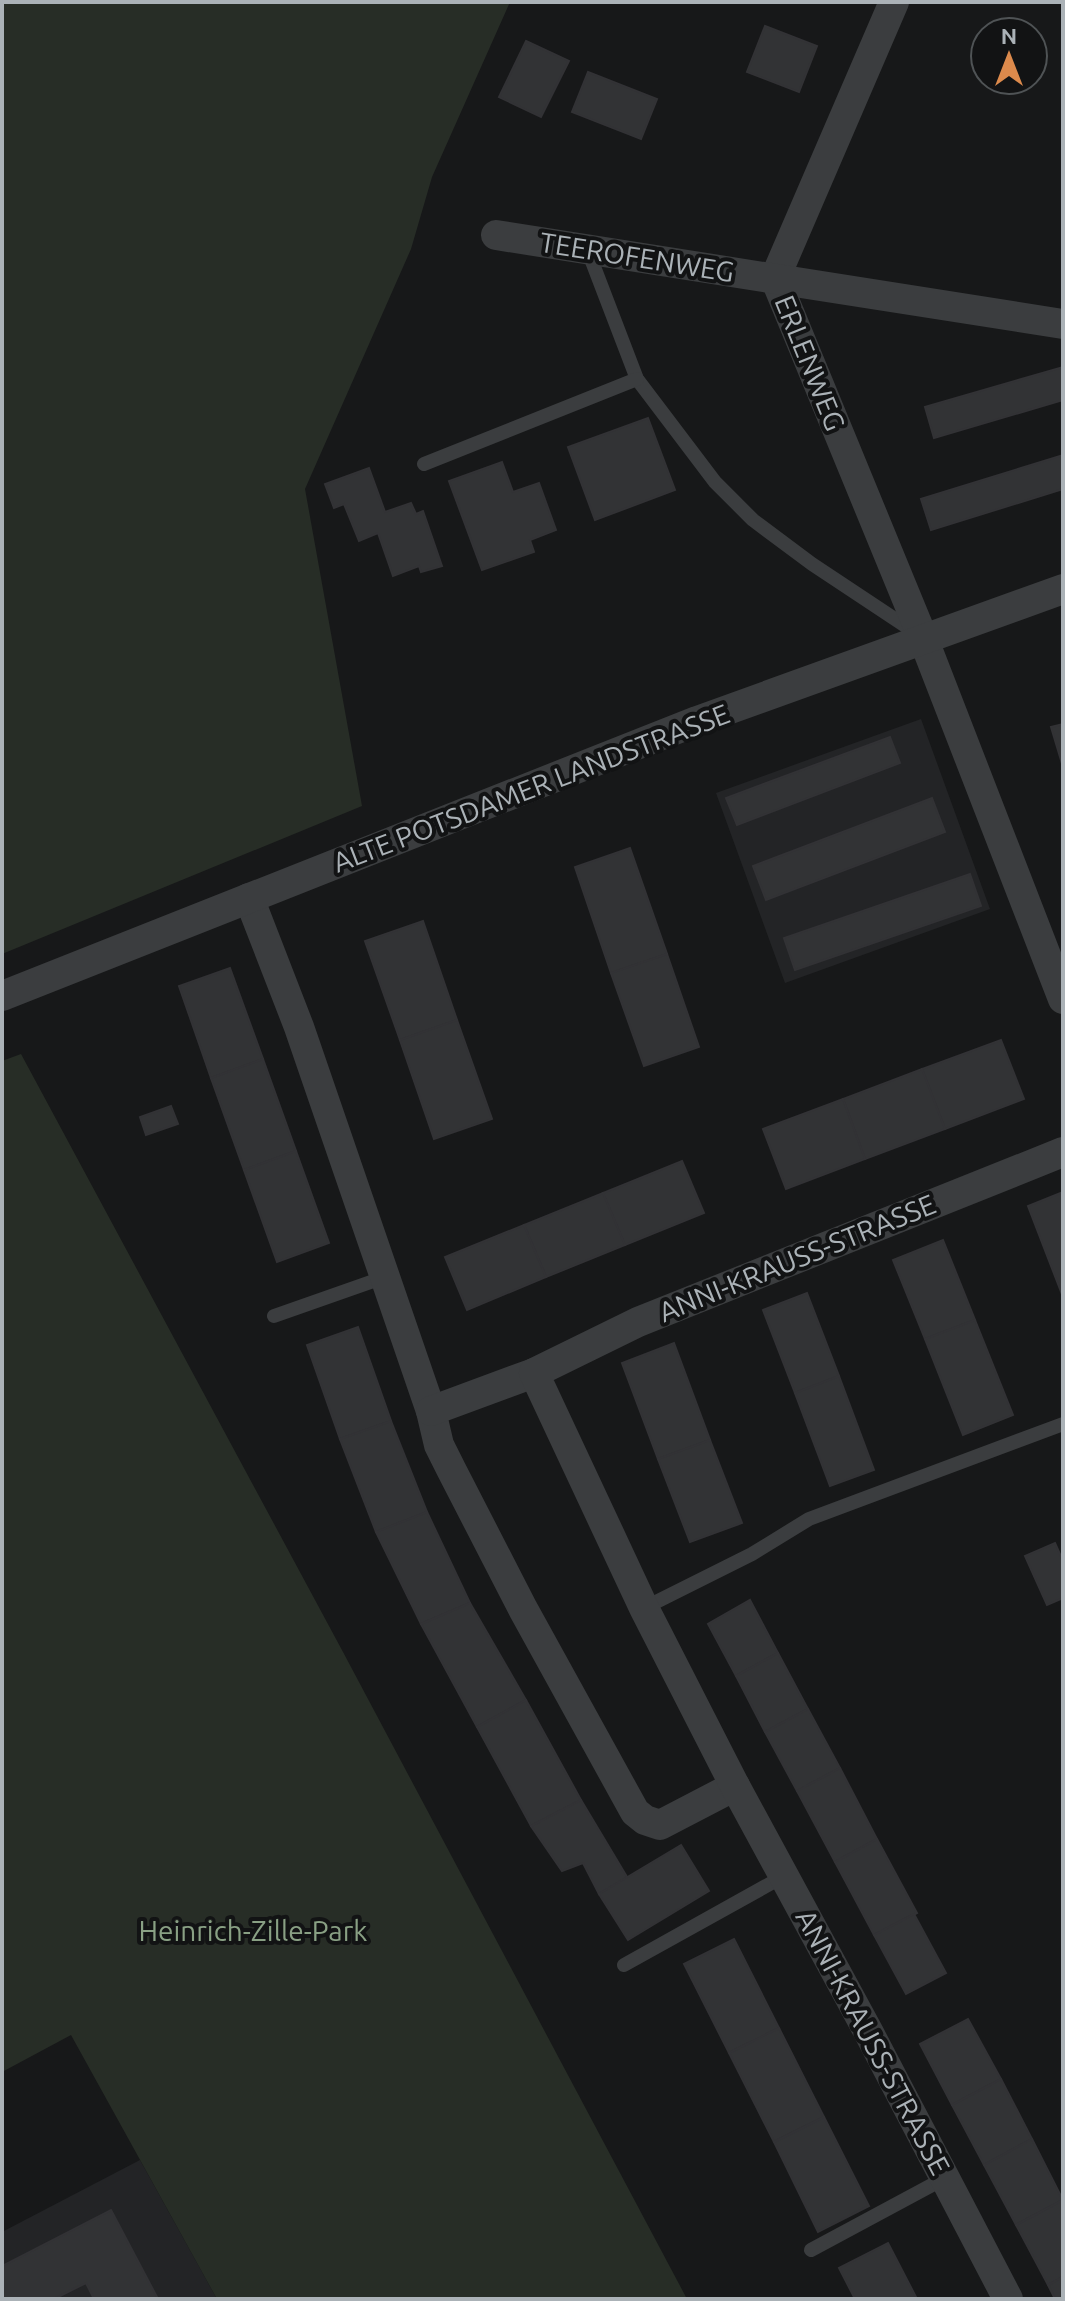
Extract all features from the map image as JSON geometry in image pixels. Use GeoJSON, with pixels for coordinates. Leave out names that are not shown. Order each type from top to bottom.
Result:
{"type":"FeatureCollection","features":[{"type":"Feature","properties":{"kind":"street","name":"ERLENWEG"},"geometry":{"type":"LineString","coordinates":[[894,2],[775,278],[923,638],[1063,999]]}},
{"type":"Feature","properties":{"kind":"street","name":"TEEROFENWEG"},"geometry":{"type":"LineString","coordinates":[[496,235],[1063,324]]}},
{"type":"Feature","properties":{"kind":"street","name":"ALTE POTSDAMER LANDSTRASSE"},"geometry":{"type":"LineString","coordinates":[[2,996],[697,721],[1063,589]]}},
{"type":"Feature","properties":{"kind":"street"},"geometry":{"type":"LineString","coordinates":[[249,898],[299,1027],[431,1411],[439,1445],[523,1609],[635,1812],[645,1820],[660,1825],[735,1786]]}},
{"type":"Feature","properties":{"kind":"street","name":"ANNI-KRAUSS-STRASSE"},"geometry":{"type":"LineString","coordinates":[[431,1411],[534,1373],[638,1322],[1063,1152]]}},
{"type":"Feature","properties":{"kind":"street","name":"ANNI-KRAUSS-STRASSE"},"geometry":{"type":"LineString","coordinates":[[534,1373],[644,1608],[735,1786],[1008,2299]]}},
{"type":"Feature","properties":{"kind":"lane"},"geometry":{"type":"LineString","coordinates":[[587,249],[637,379],[715,482],[753,520],[812,564],[923,638]]}},
{"type":"Feature","properties":{"kind":"lane"},"geometry":{"type":"LineString","coordinates":[[424,464],[637,379]]}},
{"type":"Feature","properties":{"kind":"lane"},"geometry":{"type":"LineString","coordinates":[[274,1316],[385,1277]]}},
{"type":"Feature","properties":{"kind":"lane"},"geometry":{"type":"LineString","coordinates":[[644,1608],[752,1554],[809,1519],[1063,1424]]}},
{"type":"Feature","properties":{"kind":"lane"},"geometry":{"type":"LineString","coordinates":[[624,1965],[784,1876]]}},
{"type":"Feature","properties":{"kind":"lane"},"geometry":{"type":"LineString","coordinates":[[811,2250],[945,2178]]}},
{"type":"Feature","properties":{"kind":"shaded area"},"geometry":{"type":"Polygon","coordinates":[[[921,719],[990,909],[785,983],[716,793],[921,719]]]}},
{"type":"Feature","properties":{"kind":"shaded area"},"geometry":{"type":"Polygon","coordinates":[[[140,2160],[217,2299],[2,2299],[2,2232],[140,2160]]]}},
{"type":"Feature","properties":{"kind":"green space"},"geometry":{"type":"Polygon","coordinates":[[[2,2],[510,2],[432,177],[411,249],[305,489],[362,806],[2,954],[2,2]]]}},
{"type":"Feature","properties":{"kind":"green space","name":"Heinrich-Zille-Park"},"geometry":{"type":"Polygon","coordinates":[[[21,1054],[687,2299],[217,2299],[71,2035],[2,2072],[2,1061],[21,1054]]]}},
{"type":"Feature","properties":{"kind":"building"},"geometry":{"type":"Polygon","coordinates":[[[765,26],[817,46],[799,92],[747,72],[765,26]]]}},
{"type":"Feature","properties":{"kind":"building"},"geometry":{"type":"Polygon","coordinates":[[[526,41],[569,61],[541,117],[499,97],[526,41]]]}},
{"type":"Feature","properties":{"kind":"building"},"geometry":{"type":"Polygon","coordinates":[[[588,72],[657,99],[641,139],[572,112],[588,72]]]}},
{"type":"Feature","properties":{"kind":"building"},"geometry":{"type":"Polygon","coordinates":[[[1063,367],[1063,400],[934,438],[925,407],[1063,367]]]}},
{"type":"Feature","properties":{"kind":"building"},"geometry":{"type":"Polygon","coordinates":[[[648,418],[675,490],[595,520],[568,447],[648,418]]]}},
{"type":"Feature","properties":{"kind":"building"},"geometry":{"type":"Polygon","coordinates":[[[1063,455],[1063,489],[931,530],[921,499],[1063,455]]]}},
{"type":"Feature","properties":{"kind":"building"},"geometry":{"type":"Polygon","coordinates":[[[502,462],[513,492],[539,483],[556,530],[530,540],[534,552],[482,570],[449,481],[502,462]]]}},
{"type":"Feature","properties":{"kind":"building"},"geometry":{"type":"Polygon","coordinates":[[[369,468],[385,512],[411,503],[416,514],[423,511],[442,566],[421,572],[419,566],[393,576],[378,533],[359,541],[344,504],[334,508],[325,484],[369,468]]]}},
{"type":"Feature","properties":{"kind":"building"},"geometry":{"type":"Polygon","coordinates":[[[1063,724],[1063,767],[1051,727],[1063,724]]]}},
{"type":"Feature","properties":{"kind":"building"},"geometry":{"type":"Polygon","coordinates":[[[890,737],[900,763],[737,825],[726,798],[890,737]]]}},
{"type":"Feature","properties":{"kind":"building"},"geometry":{"type":"Polygon","coordinates":[[[932,798],[945,832],[766,900],[753,866],[932,798]]]}},
{"type":"Feature","properties":{"kind":"building"},"geometry":{"type":"Polygon","coordinates":[[[630,848],[667,954],[611,973],[575,867],[630,848]]]}},
{"type":"Feature","properties":{"kind":"building"},"geometry":{"type":"Polygon","coordinates":[[[970,874],[981,906],[795,970],[784,938],[970,874]]]}},
{"type":"Feature","properties":{"kind":"building"},"geometry":{"type":"Polygon","coordinates":[[[423,921],[457,1020],[400,1040],[365,941],[423,921]]]}},
{"type":"Feature","properties":{"kind":"building"},"geometry":{"type":"Polygon","coordinates":[[[667,954],[699,1047],[644,1066],[611,973],[667,954]]]}},
{"type":"Feature","properties":{"kind":"building"},"geometry":{"type":"Polygon","coordinates":[[[230,968],[263,1059],[211,1078],[179,986],[230,968]]]}},
{"type":"Feature","properties":{"kind":"building"},"geometry":{"type":"Polygon","coordinates":[[[457,1020],[492,1119],[434,1139],[400,1040],[457,1020]]]}},
{"type":"Feature","properties":{"kind":"building"},"geometry":{"type":"Polygon","coordinates":[[[1001,1040],[1024,1099],[945,1129],[922,1069],[1001,1040]]]}},
{"type":"Feature","properties":{"kind":"building"},"geometry":{"type":"Polygon","coordinates":[[[263,1059],[296,1151],[244,1170],[211,1078],[263,1059]]]}},
{"type":"Feature","properties":{"kind":"building"},"geometry":{"type":"Polygon","coordinates":[[[922,1069],[945,1129],[865,1159],[843,1099],[922,1069]]]}},
{"type":"Feature","properties":{"kind":"building"},"geometry":{"type":"Polygon","coordinates":[[[843,1099],[865,1159],[786,1189],[763,1129],[843,1099]]]}},
{"type":"Feature","properties":{"kind":"building"},"geometry":{"type":"Polygon","coordinates":[[[171,1106],[178,1124],[146,1135],[140,1117],[171,1106]]]}},
{"type":"Feature","properties":{"kind":"building"},"geometry":{"type":"Polygon","coordinates":[[[296,1151],[329,1243],[277,1262],[244,1170],[296,1151]]]}},
{"type":"Feature","properties":{"kind":"building"},"geometry":{"type":"Polygon","coordinates":[[[682,1161],[704,1213],[625,1245],[603,1193],[682,1161]]]}},
{"type":"Feature","properties":{"kind":"building"},"geometry":{"type":"Polygon","coordinates":[[[1063,1192],[1063,1297],[1028,1206],[1063,1192]]]}},
{"type":"Feature","properties":{"kind":"building"},"geometry":{"type":"Polygon","coordinates":[[[603,1193],[625,1245],[546,1277],[524,1225],[603,1193]]]}},
{"type":"Feature","properties":{"kind":"building"},"geometry":{"type":"Polygon","coordinates":[[[524,1225],[546,1277],[467,1310],[445,1257],[524,1225]]]}},
{"type":"Feature","properties":{"kind":"building"},"geometry":{"type":"Polygon","coordinates":[[[943,1240],[975,1320],[925,1339],[893,1260],[943,1240]]]}},
{"type":"Feature","properties":{"kind":"building"},"geometry":{"type":"Polygon","coordinates":[[[807,1293],[839,1376],[795,1393],[763,1310],[807,1293]]]}},
{"type":"Feature","properties":{"kind":"building"},"geometry":{"type":"Polygon","coordinates":[[[975,1320],[1013,1415],[963,1435],[925,1339],[975,1320]]]}},
{"type":"Feature","properties":{"kind":"building"},"geometry":{"type":"Polygon","coordinates":[[[358,1327],[391,1421],[340,1439],[307,1345],[358,1327]]]}},
{"type":"Feature","properties":{"kind":"building"},"geometry":{"type":"Polygon","coordinates":[[[674,1343],[710,1440],[658,1459],[622,1363],[674,1343]]]}},
{"type":"Feature","properties":{"kind":"building"},"geometry":{"type":"Polygon","coordinates":[[[839,1376],[874,1470],[830,1486],[795,1393],[839,1376]]]}},
{"type":"Feature","properties":{"kind":"building"},"geometry":{"type":"Polygon","coordinates":[[[391,1421],[427,1512],[376,1532],[340,1439],[391,1421]]]}},
{"type":"Feature","properties":{"kind":"building"},"geometry":{"type":"Polygon","coordinates":[[[710,1440],[742,1523],[690,1542],[658,1459],[710,1440]]]}},
{"type":"Feature","properties":{"kind":"building"},"geometry":{"type":"Polygon","coordinates":[[[427,1512],[470,1603],[421,1624],[376,1532],[427,1512]]]}},
{"type":"Feature","properties":{"kind":"building"},"geometry":{"type":"Polygon","coordinates":[[[1055,1543],[1063,1561],[1063,1598],[1047,1605],[1025,1556],[1055,1543]]]}},
{"type":"Feature","properties":{"kind":"building"},"geometry":{"type":"Polygon","coordinates":[[[750,1600],[778,1653],[736,1676],[708,1624],[750,1600]]]}},
{"type":"Feature","properties":{"kind":"building"},"geometry":{"type":"Polygon","coordinates":[[[470,1603],[526,1700],[477,1727],[421,1624],[470,1603]]]}},
{"type":"Feature","properties":{"kind":"building"},"geometry":{"type":"Polygon","coordinates":[[[778,1653],[808,1709],[765,1732],[736,1676],[778,1653]]]}},
{"type":"Feature","properties":{"kind":"building"},"geometry":{"type":"Polygon","coordinates":[[[526,1700],[581,1800],[531,1826],[477,1727],[526,1700]]]}},
{"type":"Feature","properties":{"kind":"building"},"geometry":{"type":"Polygon","coordinates":[[[808,1709],[840,1768],[797,1791],[765,1732],[808,1709]]]}},
{"type":"Feature","properties":{"kind":"building"},"geometry":{"type":"Polygon","coordinates":[[[840,1768],[877,1839],[835,1862],[797,1791],[840,1768]]]}},
{"type":"Feature","properties":{"kind":"building"},"geometry":{"type":"Polygon","coordinates":[[[581,1800],[627,1877],[599,1894],[583,1863],[562,1871],[531,1826],[581,1800]]]}},
{"type":"Feature","properties":{"kind":"building"},"geometry":{"type":"Polygon","coordinates":[[[877,1839],[917,1913],[874,1935],[835,1862],[877,1839]]]}},
{"type":"Feature","properties":{"kind":"building"},"geometry":{"type":"Polygon","coordinates":[[[681,1845],[709,1891],[628,1940],[599,1894],[681,1845]]]}},
{"type":"Feature","properties":{"kind":"building"},"geometry":{"type":"Polygon","coordinates":[[[914,1914],[946,1973],[906,1994],[874,1935],[914,1914]]]}},
{"type":"Feature","properties":{"kind":"building"},"geometry":{"type":"Polygon","coordinates":[[[734,1939],[779,2028],[729,2053],[684,1964],[734,1939]]]}},
{"type":"Feature","properties":{"kind":"building"},"geometry":{"type":"Polygon","coordinates":[[[968,2019],[1001,2079],[952,2105],[920,2044],[968,2019]]]}},
{"type":"Feature","properties":{"kind":"building"},"geometry":{"type":"Polygon","coordinates":[[[779,2028],[824,2117],[774,2142],[729,2053],[779,2028]]]}},
{"type":"Feature","properties":{"kind":"building"},"geometry":{"type":"Polygon","coordinates":[[[1001,2079],[1032,2139],[984,2165],[952,2105],[1001,2079]]]}},
{"type":"Feature","properties":{"kind":"building"},"geometry":{"type":"Polygon","coordinates":[[[824,2117],[869,2206],[818,2232],[774,2142],[824,2117]]]}},
{"type":"Feature","properties":{"kind":"building"},"geometry":{"type":"Polygon","coordinates":[[[1032,2139],[1063,2200],[1016,2225],[984,2165],[1032,2139]]]}},
{"type":"Feature","properties":{"kind":"building"},"geometry":{"type":"Polygon","coordinates":[[[1063,2200],[1063,2277],[1048,2285],[1016,2225],[1063,2200]]]}},
{"type":"Feature","properties":{"kind":"building"},"geometry":{"type":"Polygon","coordinates":[[[111,2210],[158,2299],[94,2299],[86,2283],[54,2299],[2,2299],[2,2266],[111,2210]]]}},
{"type":"Feature","properties":{"kind":"building"},"geometry":{"type":"Polygon","coordinates":[[[888,2243],[917,2299],[855,2299],[839,2268],[888,2243]]]}},
{"type":"Feature","properties":{"kind":"building"},"geometry":{"type":"Polygon","coordinates":[[[1063,2277],[1063,2299],[1055,2299],[1048,2285],[1063,2277]]]}}]}
